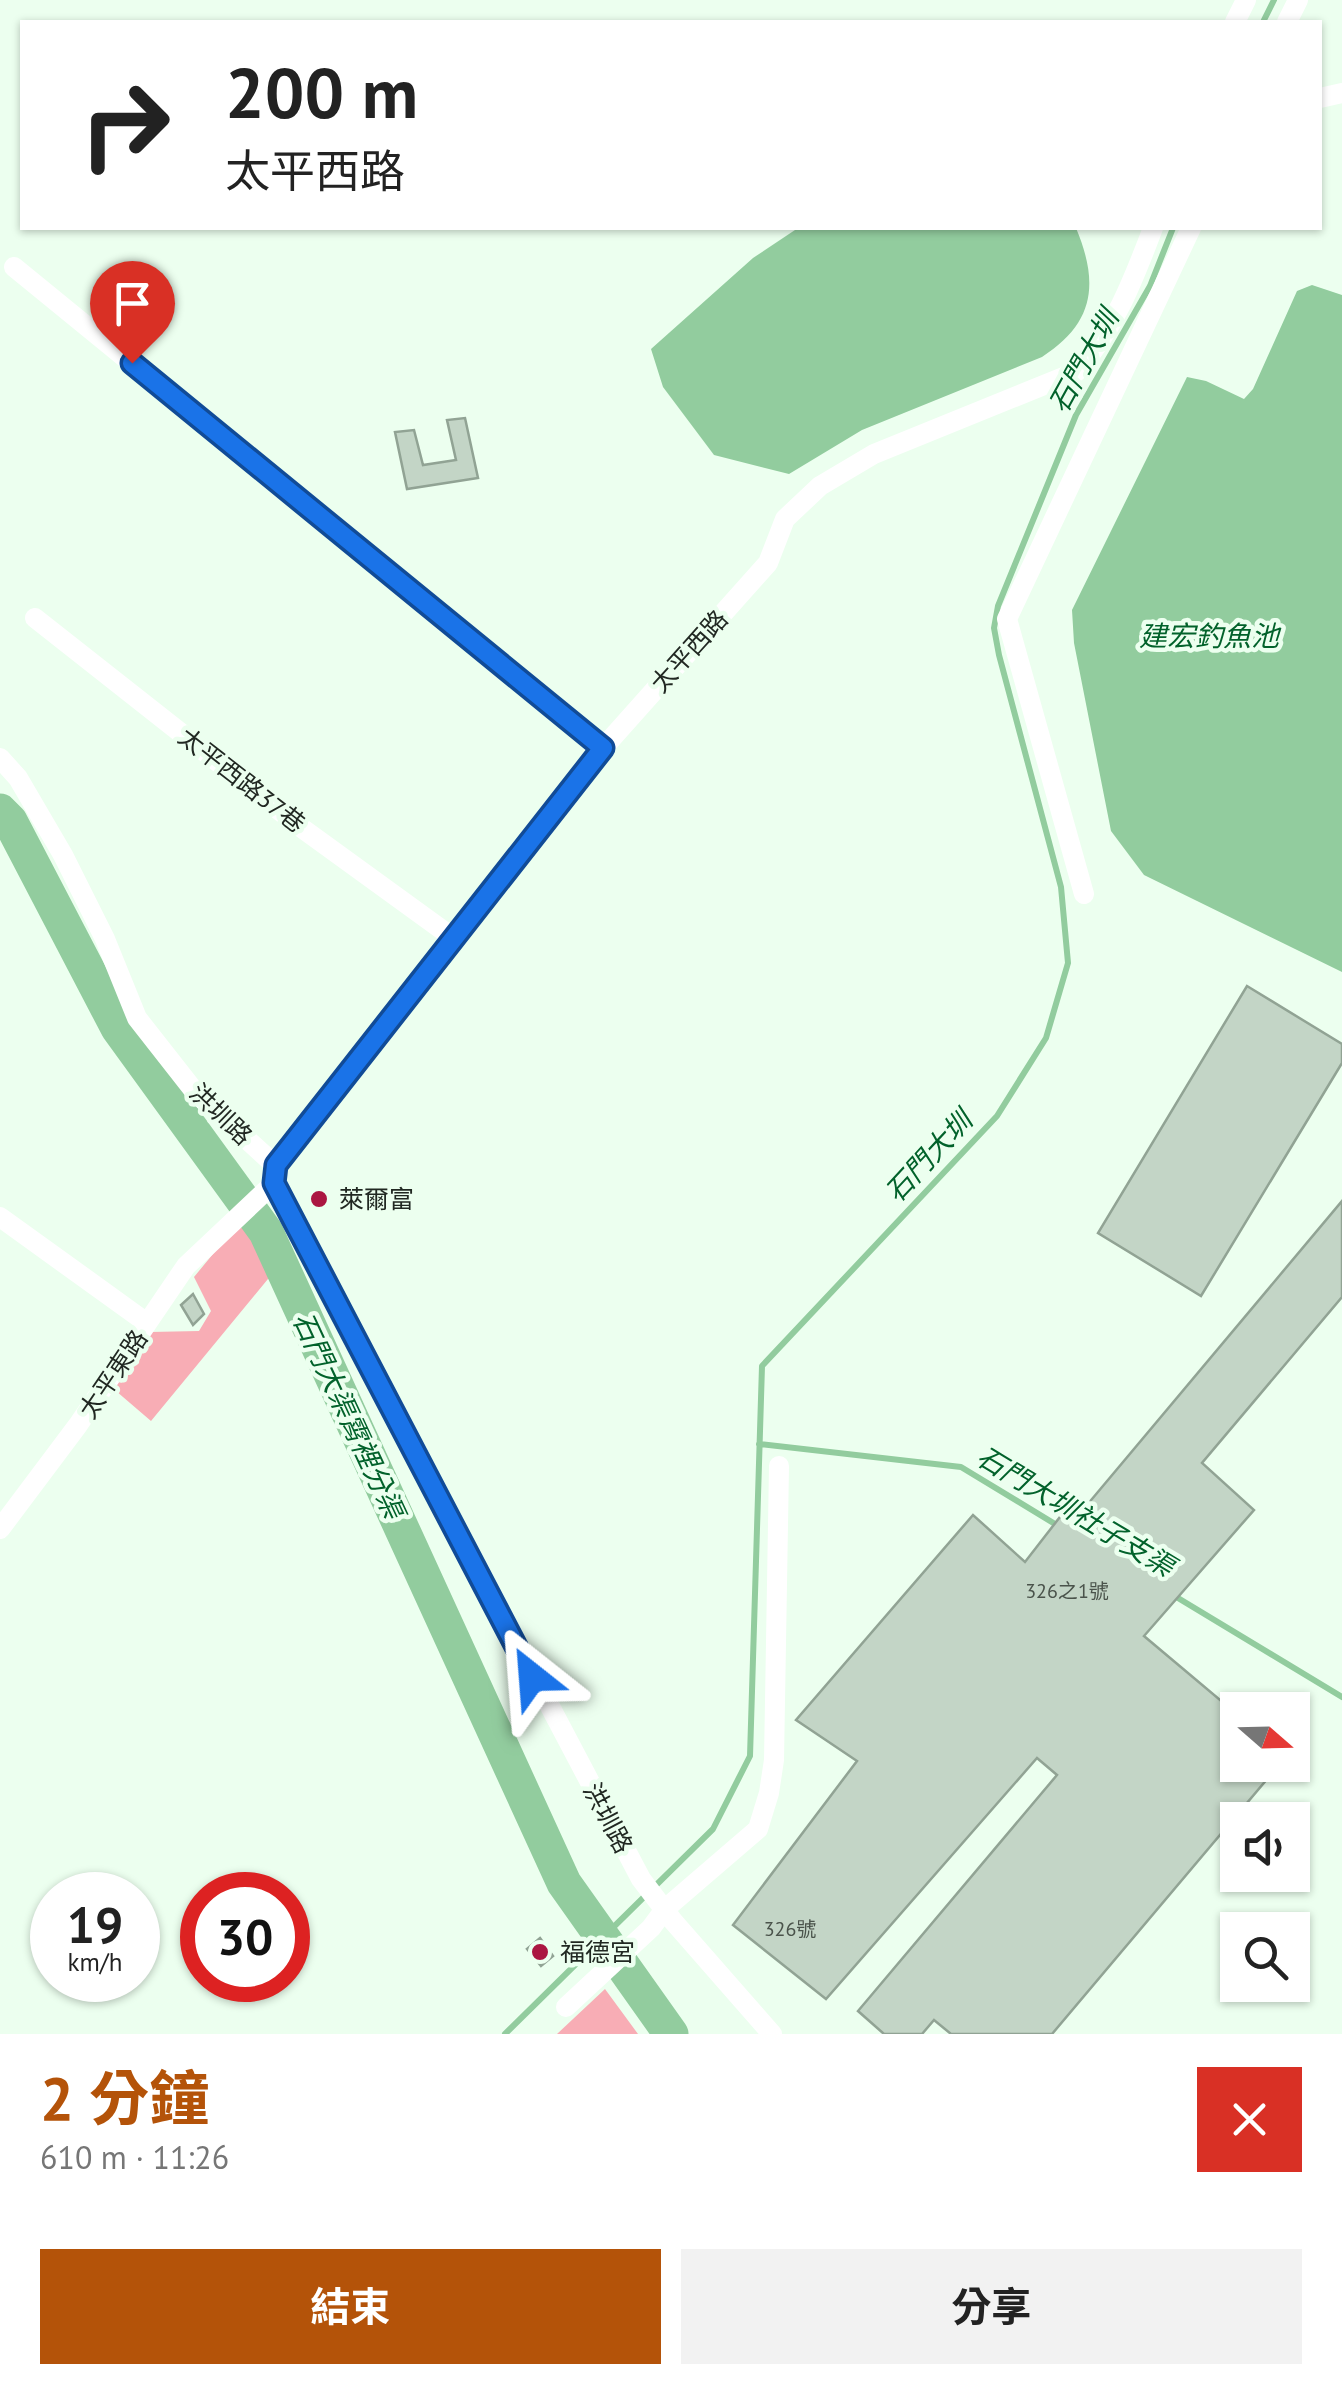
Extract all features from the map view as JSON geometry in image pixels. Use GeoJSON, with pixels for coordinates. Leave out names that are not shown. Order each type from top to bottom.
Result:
{"type":"FeatureCollection","features":[{"type":"Feature","properties":{"kind":"street","name":"太平西路"},"geometry":{"type":"LineString","coordinates":[[275,1174],[452,937],[603,748],[768,563],[785,519],[820,486],[874,454],[1076,372],[1098,348],[1129,292],[1152,230]]}},
{"type":"Feature","properties":{"kind":"street"},"geometry":{"type":"LineString","coordinates":[[1084,894],[1007,619],[1190,230]]}},
{"type":"Feature","properties":{"kind":"street"},"geometry":{"type":"LineString","coordinates":[[14,267],[603,748]]}},
{"type":"Feature","properties":{"kind":"street","name":"太平西路37巷"},"geometry":{"type":"LineString","coordinates":[[35,618],[299,826],[452,937]]}},
{"type":"Feature","properties":{"kind":"street","name":"洪圳路"},"geometry":{"type":"LineString","coordinates":[[0,758],[18,778],[63,855],[105,939],[136,1018],[195,1092],[275,1174],[641,1879],[672,1921],[772,2034]]}},
{"type":"Feature","properties":{"kind":"street","name":"太平東路"},"geometry":{"type":"LineString","coordinates":[[0,1529],[78,1425],[186,1266],[257,1198],[275,1174]]}},
{"type":"Feature","properties":{"kind":"street"},"geometry":{"type":"LineString","coordinates":[[0,1217],[147,1323]]}},
{"type":"Feature","properties":{"kind":"street"},"geometry":{"type":"LineString","coordinates":[[566,2007],[651,1928],[660,1903],[758,1828],[770,1793],[774,1760],[779,1466]]}},
{"type":"Feature","properties":{"kind":"shaded area"},"geometry":{"type":"Polygon","coordinates":[[[246,1214],[262,1235],[277,1268],[151,1421],[109,1385],[150,1332],[199,1331],[211,1311],[194,1277],[246,1214]]]}},
{"type":"Feature","properties":{"kind":"shaded area"},"geometry":{"type":"Polygon","coordinates":[[[605,1989],[638,2034],[557,2034],[605,1989]]]}},
{"type":"Feature","properties":{"kind":"water"},"geometry":{"type":"Polygon","coordinates":[[[795,230],[1077,230],[1088,267],[1088,300],[1073,330],[1042,357],[862,430],[789,474],[714,455],[663,387],[651,349],[753,258],[795,230]]]}},
{"type":"Feature","properties":{"kind":"water","name":"建宏釣魚池"},"geometry":{"type":"Polygon","coordinates":[[[1312,285],[1342,295],[1342,972],[1144,875],[1111,831],[1074,643],[1072,610],[1187,377],[1206,381],[1244,399],[1253,389],[1297,291],[1312,285]]]}},
{"type":"Feature","properties":{"kind":"building"},"geometry":{"type":"Polygon","coordinates":[[[465,418],[478,478],[407,489],[395,432],[414,430],[423,465],[456,460],[447,420],[465,418]]]}},
{"type":"Feature","properties":{"kind":"building"},"geometry":{"type":"Polygon","coordinates":[[[1247,986],[1342,1044],[1342,1063],[1201,1296],[1098,1233],[1247,986]]]}},
{"type":"Feature","properties":{"kind":"building"},"geometry":{"type":"Polygon","coordinates":[[[1342,1201],[1342,1297],[1202,1463],[1254,1510],[1144,1636],[1220,1700],[1220,1782],[1265,1782],[1248,1802],[1220,1802],[1220,1835],[1052,2034],[951,2034],[934,2020],[922,2034],[884,2034],[858,2011],[1057,1775],[1037,1758],[826,1999],[733,1925],[857,1761],[796,1720],[973,1515],[1025,1562],[1077,1495],[1087,1505],[1342,1201]]]}},
{"type":"Feature","properties":{"kind":"building"},"geometry":{"type":"Polygon","coordinates":[[[193,1294],[204,1314],[193,1325],[181,1305],[193,1294]]]}},
{"type":"Feature","properties":{"kind":"building","name":"福德宮"},"geometry":{"type":"Polygon","coordinates":[[[540,1938],[553,1956],[541,1966],[527,1949],[540,1938]]]}},
{"type":"Feature","properties":{"kind":"waterway","name":"石門大圳"},"geometry":{"type":"LineString","coordinates":[[1264,20],[1274,0]]}},
{"type":"Feature","properties":{"kind":"waterway","name":"石門大圳"},"geometry":{"type":"LineString","coordinates":[[505,2034],[713,1829],[750,1756],[762,1366],[997,1116],[1046,1038],[1068,963],[1061,887],[994,628],[998,606],[1076,415],[1150,286],[1172,230]]}},
{"type":"Feature","properties":{"kind":"waterway","name":"石門大渠霄裡分渠"},"geometry":{"type":"LineString","coordinates":[[0,811],[10,821],[118,1028],[266,1232],[564,1883],[671,2034]]}},
{"type":"Feature","properties":{"kind":"waterway","name":"石門大圳社子支渠"},"geometry":{"type":"LineString","coordinates":[[759,1444],[961,1467],[1060,1527]]}},
{"type":"Feature","properties":{"kind":"waterway","name":"石門大圳社子支渠"},"geometry":{"type":"LineString","coordinates":[[1173,1595],[1342,1697]]}},
{"type":"Feature","properties":{"kind":"place","name":"萊爾富"},"geometry":{"type":"Point","coordinates":[319,1199]}},
{"type":"Feature","properties":{"kind":"place","name":"福德宮"},"geometry":{"type":"Point","coordinates":[540,1952]}},
{"type":"Feature","properties":{"kind":"route"},"geometry":{"type":"LineString","coordinates":[[132,363],[603,748],[276,1165],[274,1183],[532,1677]]}}]}
